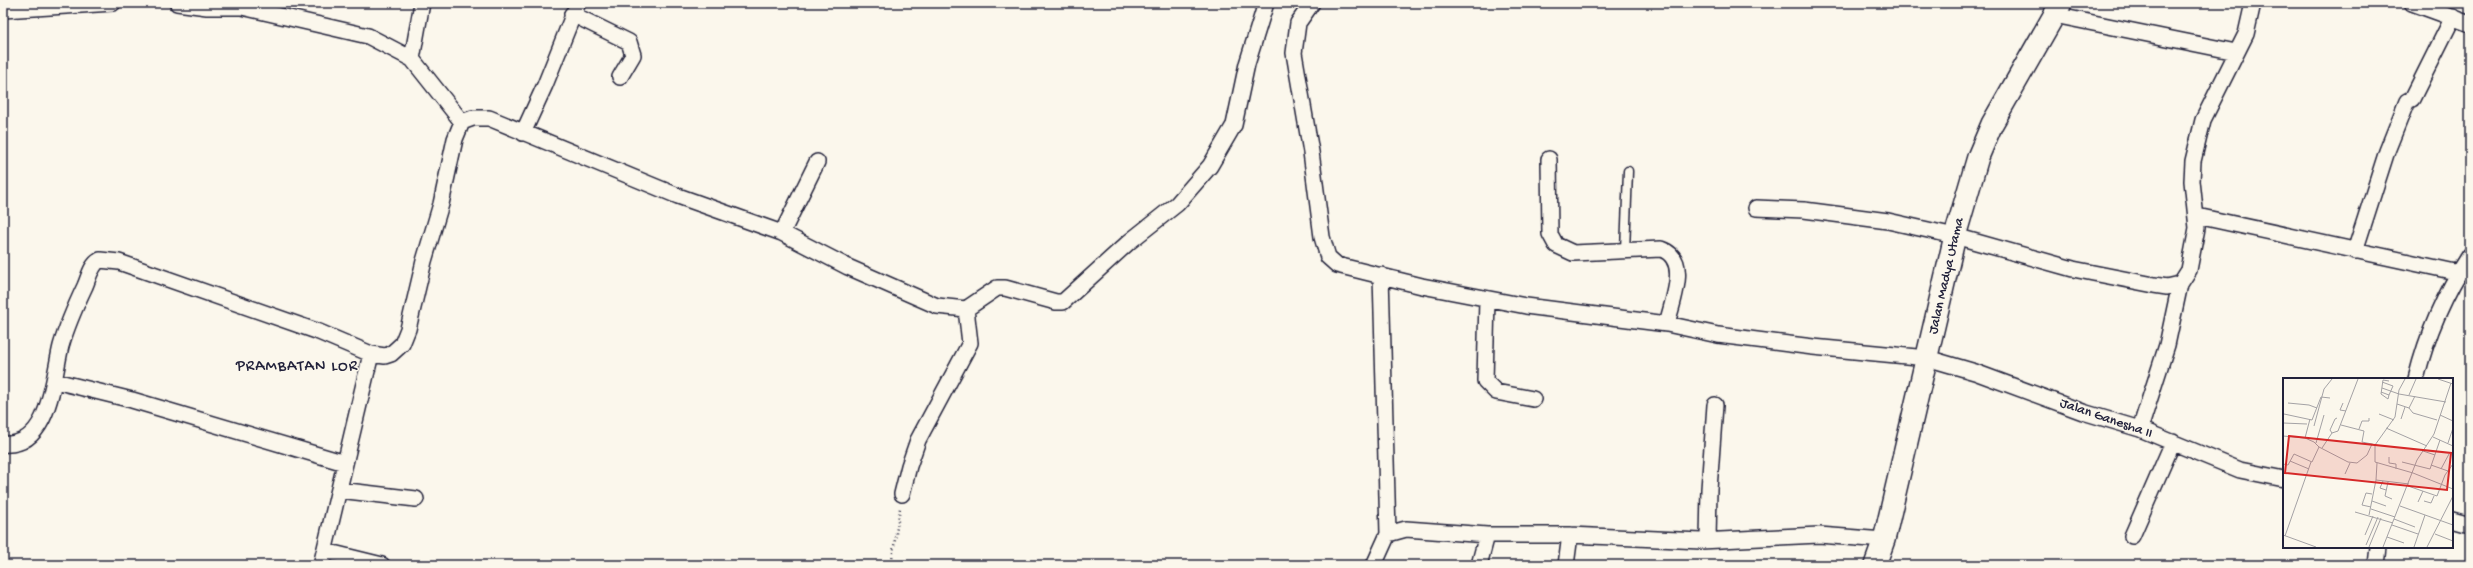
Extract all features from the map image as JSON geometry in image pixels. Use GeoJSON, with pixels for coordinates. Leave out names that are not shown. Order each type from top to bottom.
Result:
{"type":"FeatureCollection","features":[{"type":"Feature","properties":{"kind":"street"},"geometry":{"type":"LineString","coordinates":[[3,10],[113,3]]}},
{"type":"Feature","properties":{"kind":"street"},"geometry":{"type":"LineString","coordinates":[[177,3],[242,5],[368,36],[412,59],[462,122]]}},
{"type":"Feature","properties":{"kind":"street"},"geometry":{"type":"LineString","coordinates":[[412,59],[422,3]]}},
{"type":"Feature","properties":{"kind":"street"},"geometry":{"type":"LineString","coordinates":[[3,444],[20,443],[33,434],[47,406],[55,380],[61,347],[70,317],[93,266],[100,260],[105,259],[319,332],[371,354],[385,356],[397,351],[404,339],[441,204],[455,139],[462,122],[473,118],[489,118],[678,196],[746,218],[782,233],[848,267],[938,306],[966,309],[997,288],[1005,288],[1056,302],[1063,302],[1129,242],[1177,204],[1210,166],[1234,125],[1247,64],[1266,3]]}},
{"type":"Feature","properties":{"kind":"street","name":"Jalan Ganesha II"},"geometry":{"type":"LineString","coordinates":[[1312,3],[1298,23],[1294,53],[1311,152],[1325,252],[1331,261],[1337,265],[1422,286],[1526,306],[1667,324],[1718,335],[1814,347],[1928,358],[1975,372],[2083,412],[2140,429],[2240,470],[2283,479]]}},
{"type":"Feature","properties":{"kind":"street"},"geometry":{"type":"LineString","coordinates":[[2140,429],[2167,345],[2180,284],[2189,270],[2197,228],[2197,216],[2192,181],[2193,161],[2203,120],[2246,34],[2253,3]]}},
{"type":"Feature","properties":{"kind":"street"},"geometry":{"type":"LineString","coordinates":[[2412,3],[2470,24]]}},
{"type":"Feature","properties":{"kind":"street"},"geometry":{"type":"LineString","coordinates":[[523,133],[545,85],[575,8],[629,42],[633,55],[620,77]]}},
{"type":"Feature","properties":{"kind":"street"},"geometry":{"type":"LineString","coordinates":[[2058,9],[2236,52]]}},
{"type":"Feature","properties":{"kind":"street","name":"Jalan Madya Utama"},"geometry":{"type":"LineString","coordinates":[[1877,565],[1884,540],[1908,430],[1928,358],[1955,236],[1978,157],[1992,124],[2058,9]]}},
{"type":"Feature","properties":{"kind":"street"},"geometry":{"type":"LineString","coordinates":[[2355,251],[2387,151],[2407,101],[2412,99],[2452,17]]}},
{"type":"Feature","properties":{"kind":"street"},"geometry":{"type":"LineString","coordinates":[[1549,159],[1550,234],[1556,245],[1573,253],[1661,249],[1669,252],[1676,259],[1679,270],[1667,324]]}},
{"type":"Feature","properties":{"kind":"street"},"geometry":{"type":"LineString","coordinates":[[782,233],[817,162]]}},
{"type":"Feature","properties":{"kind":"street"},"geometry":{"type":"LineString","coordinates":[[1756,208],[1804,210],[1888,221],[1955,236],[2073,269],[2167,287],[2180,284]]}},
{"type":"Feature","properties":{"kind":"street"},"geometry":{"type":"LineString","coordinates":[[2197,216],[2460,273]]}},
{"type":"Feature","properties":{"kind":"street"},"geometry":{"type":"LineString","coordinates":[[2416,378],[2426,342],[2441,304],[2470,254]]}},
{"type":"Feature","properties":{"kind":"street"},"geometry":{"type":"LineString","coordinates":[[1374,565],[1388,534],[1381,275]]}},
{"type":"Feature","properties":{"kind":"street"},"geometry":{"type":"LineString","coordinates":[[1488,299],[1485,381],[1496,392],[1533,399]]}},
{"type":"Feature","properties":{"kind":"street"},"geometry":{"type":"LineString","coordinates":[[902,494],[908,466],[918,440],[970,343],[966,309]]}},
{"type":"Feature","properties":{"kind":"street"},"geometry":{"type":"LineString","coordinates":[[371,354],[323,558],[382,565]]}},
{"type":"Feature","properties":{"kind":"street"},"geometry":{"type":"LineString","coordinates":[[55,380],[132,400],[345,463]]}},
{"type":"Feature","properties":{"kind":"street"},"geometry":{"type":"LineString","coordinates":[[1708,540],[1709,489],[1715,405]]}},
{"type":"Feature","properties":{"kind":"street"},"geometry":{"type":"LineString","coordinates":[[2132,536],[2173,442]]}},
{"type":"Feature","properties":{"kind":"street"},"geometry":{"type":"LineString","coordinates":[[339,490],[416,499]]}},
{"type":"Feature","properties":{"kind":"street"},"geometry":{"type":"LineString","coordinates":[[2453,520],[2470,525]]}},
{"type":"Feature","properties":{"kind":"street"},"geometry":{"type":"LineString","coordinates":[[1388,534],[1406,529],[1487,536],[1570,535],[1708,540],[1819,535],[1884,540]]}},
{"type":"Feature","properties":{"kind":"street"},"geometry":{"type":"LineString","coordinates":[[1566,565],[1570,535]]}},
{"type":"Feature","properties":{"kind":"street"},"geometry":{"type":"LineString","coordinates":[[1479,565],[1487,536]]}},
{"type":"Feature","properties":{"kind":"street"},"geometry":{"type":"LineString","coordinates":[[2376,565],[2378,548]]}},
{"type":"Feature","properties":{"kind":"lane"},"geometry":{"type":"LineString","coordinates":[[1625,251],[1628,171]]}},
{"type":"Feature","properties":{"kind":"path"},"geometry":{"type":"LineString","coordinates":[[891,565],[902,494]]}},
{"type":"Feature","properties":{"kind":"district","name":"PRAMBATAN LOR"},"geometry":{"type":"Point","coordinates":[297,367]}}]}
